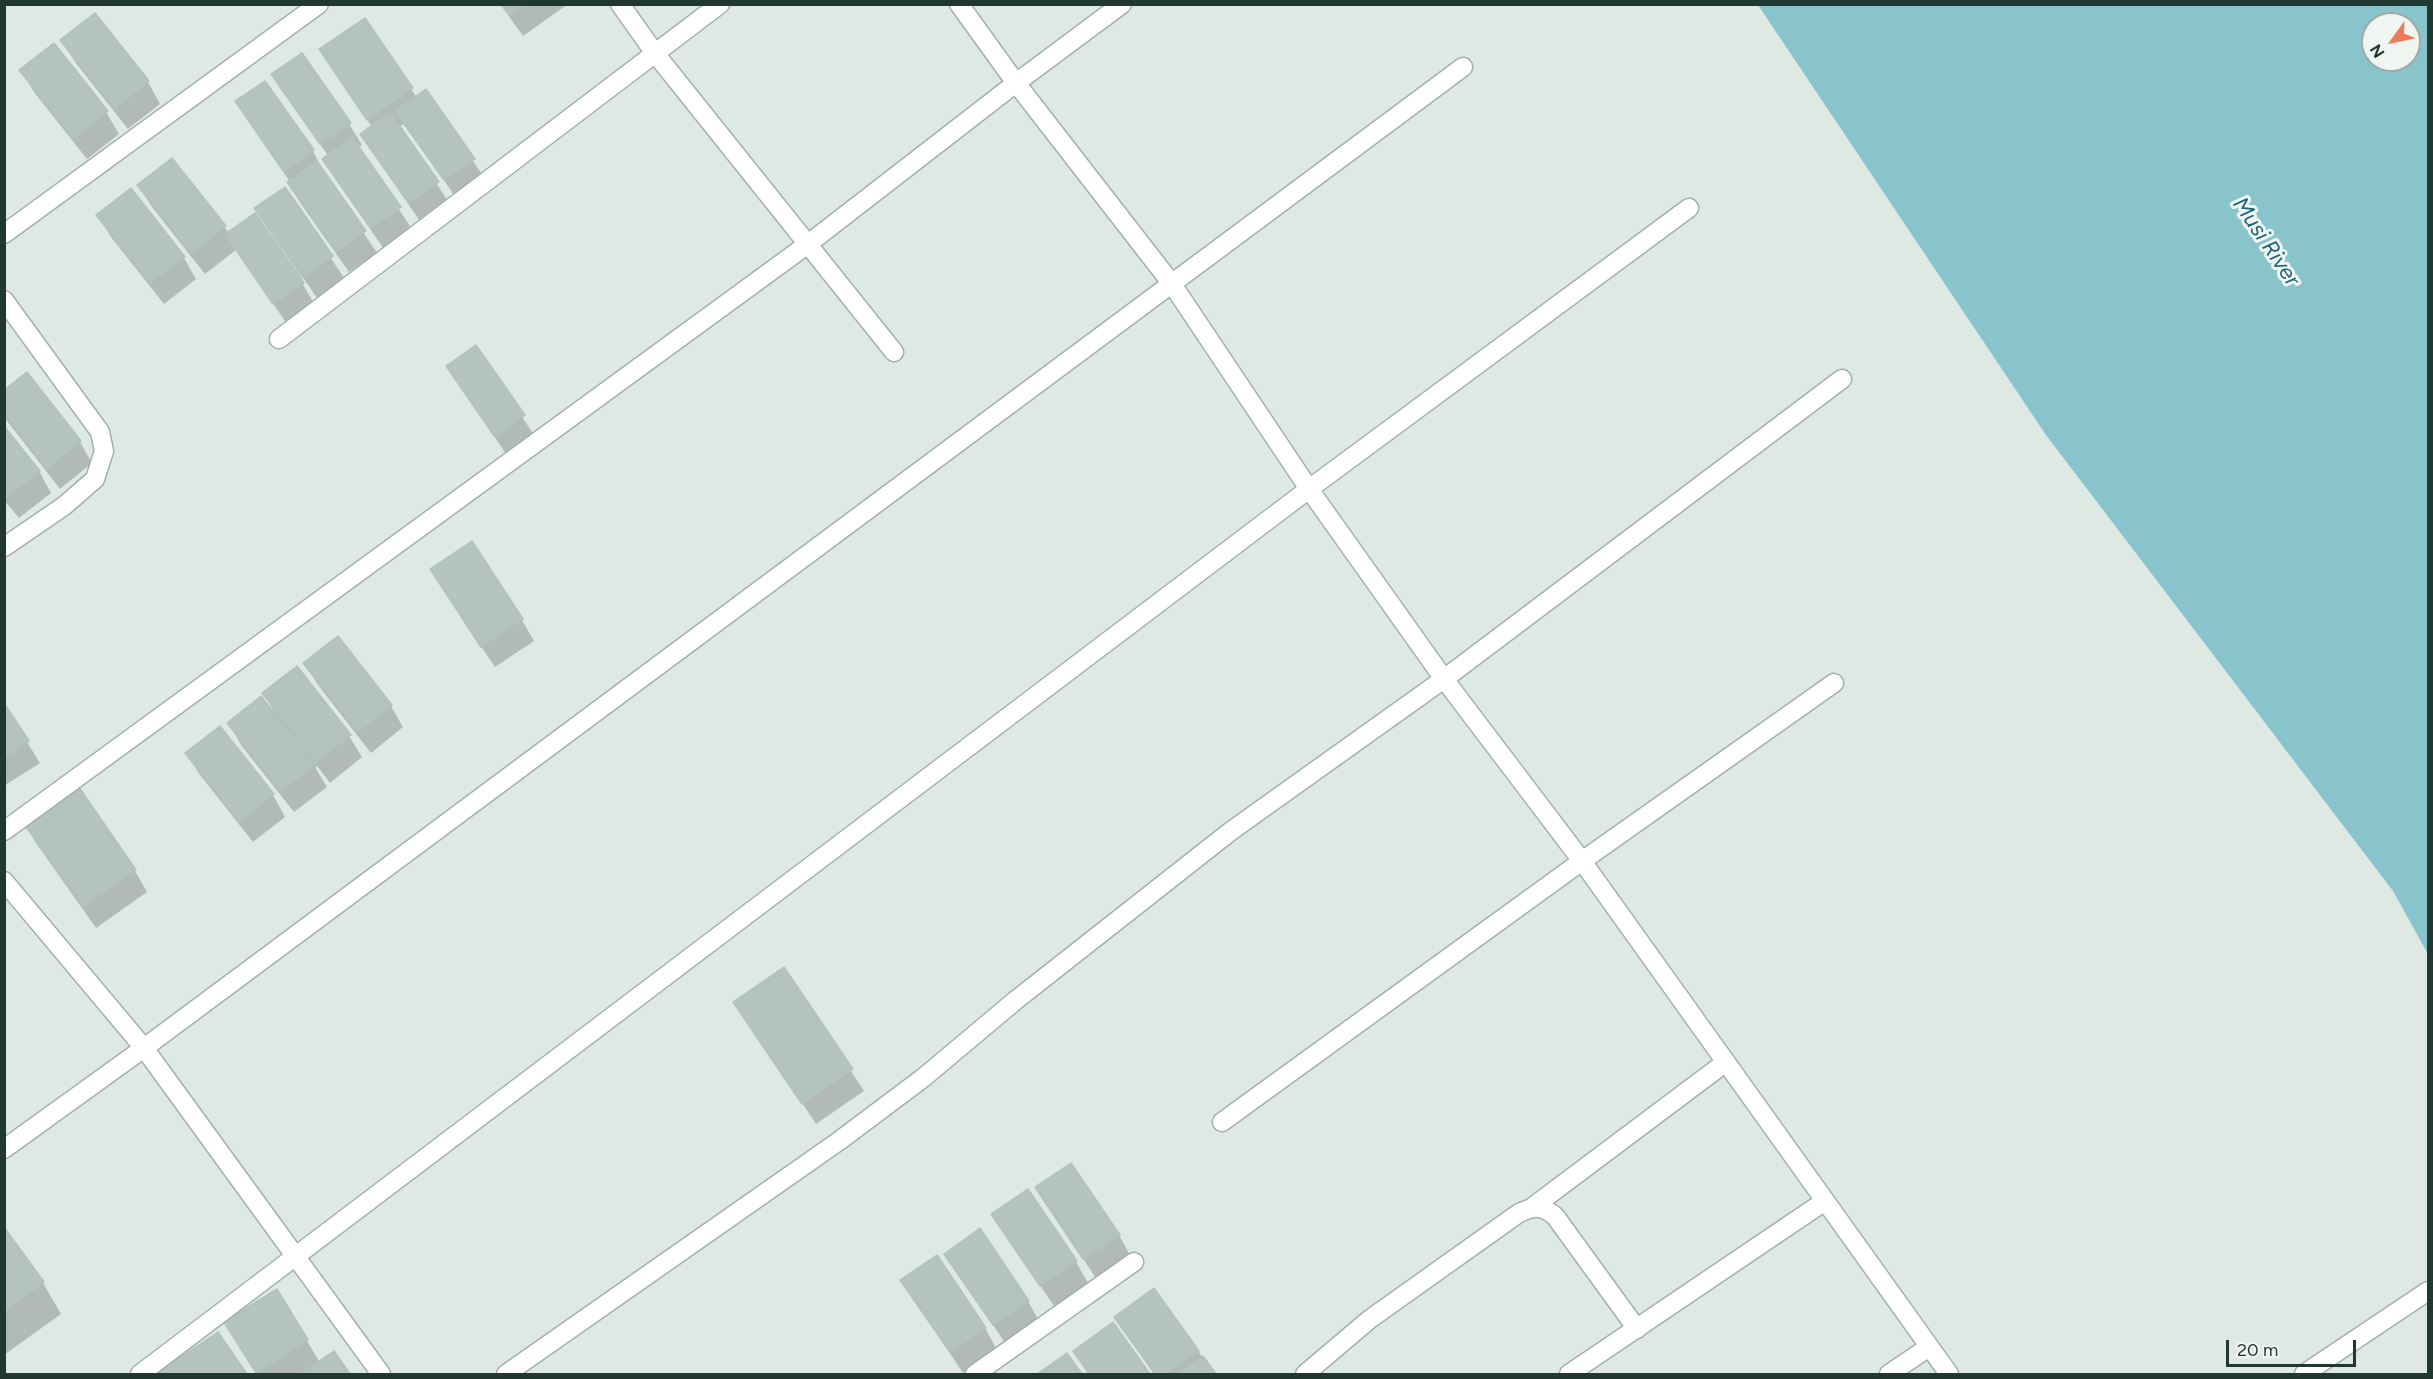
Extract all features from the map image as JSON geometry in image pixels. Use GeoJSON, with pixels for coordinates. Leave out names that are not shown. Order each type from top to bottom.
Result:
{"type":"FeatureCollection","features":[{"type":"Feature","properties":{"kind":"street"},"geometry":{"type":"LineString","coordinates":[[4,234],[319,4]]}},
{"type":"Feature","properties":{"kind":"street"},"geometry":{"type":"LineString","coordinates":[[620,4],[654,52],[894,352]]}},
{"type":"Feature","properties":{"kind":"street"},"geometry":{"type":"LineString","coordinates":[[279,339],[720,4]]}},
{"type":"Feature","properties":{"kind":"street"},"geometry":{"type":"LineString","coordinates":[[959,4],[1016,83],[1172,284],[1309,489],[1444,679],[1582,861],[1949,1374]]}},
{"type":"Feature","properties":{"kind":"street"},"geometry":{"type":"LineString","coordinates":[[4,831],[808,244],[1122,4]]}},
{"type":"Feature","properties":{"kind":"street"},"geometry":{"type":"LineString","coordinates":[[4,1149],[144,1048],[1464,67]]}},
{"type":"Feature","properties":{"kind":"street"},"geometry":{"type":"LineString","coordinates":[[140,1374],[1309,489],[1689,208]]}},
{"type":"Feature","properties":{"kind":"street"},"geometry":{"type":"LineString","coordinates":[[4,300],[100,432],[104,452],[95,478],[64,506],[4,547]]}},
{"type":"Feature","properties":{"kind":"street"},"geometry":{"type":"LineString","coordinates":[[506,1374],[839,1141],[923,1078],[1016,1000],[1231,831],[1444,679],[1842,379]]}},
{"type":"Feature","properties":{"kind":"street"},"geometry":{"type":"LineString","coordinates":[[1222,1122],[1582,861],[1834,683]]}},
{"type":"Feature","properties":{"kind":"street"},"geometry":{"type":"LineString","coordinates":[[4,881],[144,1048],[381,1374]]}},
{"type":"Feature","properties":{"kind":"street"},"geometry":{"type":"LineString","coordinates":[[1305,1374],[1370,1319],[1519,1213],[1534,1206],[1726,1062]]}},
{"type":"Feature","properties":{"kind":"street"},"geometry":{"type":"LineString","coordinates":[[1569,1374],[1825,1201]]}},
{"type":"Feature","properties":{"kind":"street"},"geometry":{"type":"LineString","coordinates":[[1534,1206],[1544,1208],[1555,1216],[1636,1329]]}},
{"type":"Feature","properties":{"kind":"street"},"geometry":{"type":"LineString","coordinates":[[975,1374],[1134,1262]]}},
{"type":"Feature","properties":{"kind":"street"},"geometry":{"type":"LineString","coordinates":[[2304,1374],[2428,1291]]}},
{"type":"Feature","properties":{"kind":"street"},"geometry":{"type":"LineString","coordinates":[[1889,1374],[1929,1347]]}},
{"type":"Feature","properties":{"kind":"water","name":"Musi River"},"geometry":{"type":"Polygon","coordinates":[[[1758,5],[2428,5],[2428,954],[2393,891],[2046,435],[1758,5]]]}},
{"type":"Feature","properties":{"kind":"building"},"geometry":{"type":"Polygon","coordinates":[[[501,4],[525,4],[510,16],[501,4]]]}},
{"type":"Feature","properties":{"kind":"building"},"geometry":{"type":"Polygon","coordinates":[[[95,13],[149,81],[115,109],[60,40],[95,13]]]}},
{"type":"Feature","properties":{"kind":"building"},"geometry":{"type":"Polygon","coordinates":[[[365,18],[413,88],[367,120],[319,49],[365,18]]]}},
{"type":"Feature","properties":{"kind":"building"},"geometry":{"type":"Polygon","coordinates":[[[54,43],[108,111],[74,139],[19,70],[54,43]]]}},
{"type":"Feature","properties":{"kind":"building"},"geometry":{"type":"Polygon","coordinates":[[[302,53],[351,123],[320,144],[271,74],[302,53]]]}},
{"type":"Feature","properties":{"kind":"building"},"geometry":{"type":"Polygon","coordinates":[[[265,81],[314,150],[284,172],[235,101],[265,81]]]}},
{"type":"Feature","properties":{"kind":"building"},"geometry":{"type":"Polygon","coordinates":[[[426,89],[475,159],[444,180],[395,111],[426,89]]]}},
{"type":"Feature","properties":{"kind":"building"},"geometry":{"type":"Polygon","coordinates":[[[390,112],[439,182],[409,203],[360,134],[390,112]]]}},
{"type":"Feature","properties":{"kind":"building"},"geometry":{"type":"Polygon","coordinates":[[[352,137],[401,207],[371,228],[322,159],[352,137]]]}},
{"type":"Feature","properties":{"kind":"building"},"geometry":{"type":"Polygon","coordinates":[[[172,158],[226,226],[192,254],[137,185],[172,158]]]}},
{"type":"Feature","properties":{"kind":"building"},"geometry":{"type":"Polygon","coordinates":[[[317,161],[366,231],[336,252],[287,182],[317,161]]]}},
{"type":"Feature","properties":{"kind":"building"},"geometry":{"type":"Polygon","coordinates":[[[285,187],[333,256],[303,278],[254,208],[285,187]]]}},
{"type":"Feature","properties":{"kind":"building"},"geometry":{"type":"Polygon","coordinates":[[[131,188],[185,257],[150,283],[96,215],[131,188]]]}},
{"type":"Feature","properties":{"kind":"building"},"geometry":{"type":"Polygon","coordinates":[[[255,213],[304,283],[273,304],[225,234],[255,213]]]}},
{"type":"Feature","properties":{"kind":"building"},"geometry":{"type":"Polygon","coordinates":[[[476,345],[525,415],[495,437],[446,366],[476,345]]]}},
{"type":"Feature","properties":{"kind":"building"},"geometry":{"type":"Polygon","coordinates":[[[27,372],[81,441],[47,468],[4,414],[4,390],[27,372]]]}},
{"type":"Feature","properties":{"kind":"building"},"geometry":{"type":"Polygon","coordinates":[[[4,426],[40,471],[6,498],[4,496],[4,426]]]}},
{"type":"Feature","properties":{"kind":"building"},"geometry":{"type":"Polygon","coordinates":[[[472,541],[523,619],[481,647],[430,569],[472,541]]]}},
{"type":"Feature","properties":{"kind":"building"},"geometry":{"type":"Polygon","coordinates":[[[338,636],[392,705],[358,732],[303,663],[338,636]]]}},
{"type":"Feature","properties":{"kind":"building"},"geometry":{"type":"Polygon","coordinates":[[[297,666],[351,735],[316,762],[262,693],[297,666]]]}},
{"type":"Feature","properties":{"kind":"building"},"geometry":{"type":"Polygon","coordinates":[[[261,696],[315,764],[281,792],[227,723],[261,696]]]}},
{"type":"Feature","properties":{"kind":"building"},"geometry":{"type":"Polygon","coordinates":[[[4,703],[29,741],[4,757],[4,703]]]}},
{"type":"Feature","properties":{"kind":"building"},"geometry":{"type":"Polygon","coordinates":[[[220,726],[274,794],[240,822],[185,753],[220,726]]]}},
{"type":"Feature","properties":{"kind":"building"},"geometry":{"type":"Polygon","coordinates":[[[76,783],[136,870],[83,907],[22,821],[76,783]]]}},
{"type":"Feature","properties":{"kind":"building"},"geometry":{"type":"Polygon","coordinates":[[[784,967],[853,1069],[802,1104],[733,1002],[784,967]]]}},
{"type":"Feature","properties":{"kind":"building"},"geometry":{"type":"Polygon","coordinates":[[[1071,1163],[1120,1235],[1083,1259],[1035,1187],[1071,1163]]]}},
{"type":"Feature","properties":{"kind":"building"},"geometry":{"type":"Polygon","coordinates":[[[1028,1189],[1077,1261],[1040,1286],[991,1214],[1028,1189]]]}},
{"type":"Feature","properties":{"kind":"building"},"geometry":{"type":"Polygon","coordinates":[[[4,1227],[44,1282],[4,1311],[4,1227]]]}},
{"type":"Feature","properties":{"kind":"building"},"geometry":{"type":"Polygon","coordinates":[[[980,1228],[1029,1301],[993,1325],[944,1254],[980,1228]]]}},
{"type":"Feature","properties":{"kind":"building"},"geometry":{"type":"Polygon","coordinates":[[[937,1255],[986,1328],[950,1352],[900,1280],[937,1255]]]}},
{"type":"Feature","properties":{"kind":"building"},"geometry":{"type":"Polygon","coordinates":[[[1154,1288],[1199,1351],[1165,1374],[1155,1374],[1114,1317],[1154,1288]]]}},
{"type":"Feature","properties":{"kind":"building"},"geometry":{"type":"Polygon","coordinates":[[[277,1289],[308,1340],[256,1373],[224,1322],[277,1289]]]}},
{"type":"Feature","properties":{"kind":"building"},"geometry":{"type":"Polygon","coordinates":[[[1113,1322],[1150,1374],[1089,1374],[1073,1351],[1113,1322]]]}},
{"type":"Feature","properties":{"kind":"building"},"geometry":{"type":"Polygon","coordinates":[[[218,1332],[247,1374],[155,1374],[218,1332]]]}},
{"type":"Feature","properties":{"kind":"building"},"geometry":{"type":"Polygon","coordinates":[[[334,1351],[350,1374],[300,1374],[334,1351]]]}},
{"type":"Feature","properties":{"kind":"building"},"geometry":{"type":"Polygon","coordinates":[[[1067,1353],[1082,1374],[1037,1374],[1067,1353]]]}},
{"type":"Feature","properties":{"kind":"building"},"geometry":{"type":"Polygon","coordinates":[[[1203,1356],[1216,1374],[1177,1374],[1203,1356]]]}}]}
